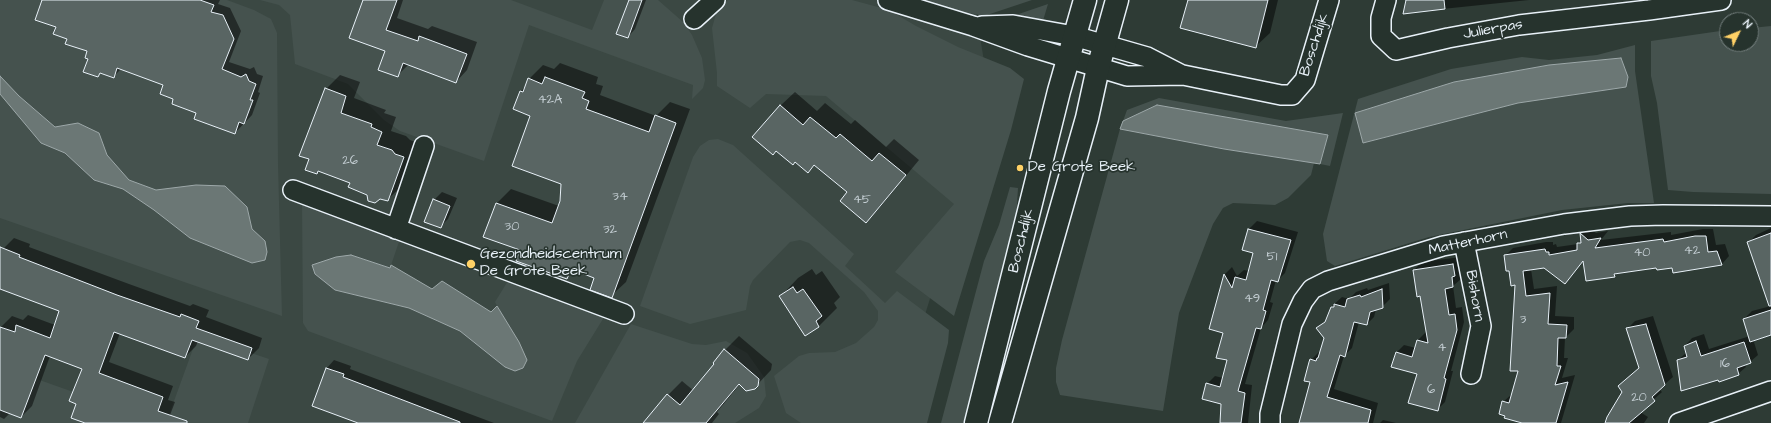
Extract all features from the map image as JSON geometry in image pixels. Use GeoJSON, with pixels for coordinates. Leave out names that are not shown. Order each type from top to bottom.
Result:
{"type":"FeatureCollection","features":[{"type":"Feature","properties":{"kind":"main road","name":"Boschdijk"},"geometry":{"type":"LineString","coordinates":[[976,423],[1068,58],[1085,0]]}},
{"type":"Feature","properties":{"kind":"main road","name":"Boschdijk"},"geometry":{"type":"LineString","coordinates":[[1000,423],[1087,118],[1098,68],[1117,0]]}},
{"type":"Feature","properties":{"kind":"street"},"geometry":{"type":"LineString","coordinates":[[694,19],[715,0]]}},
{"type":"Feature","properties":{"kind":"street","name":"Boschdijk"},"geometry":{"type":"LineString","coordinates":[[888,0],[1127,76],[1183,75],[1281,95],[1292,95],[1305,80],[1329,0]]}},
{"type":"Feature","properties":{"kind":"street","name":"Julierpas"},"geometry":{"type":"LineString","coordinates":[[1386,0],[1381,18],[1381,36],[1396,50],[1448,38],[1519,25],[1650,5]]}},
{"type":"Feature","properties":{"kind":"street"},"geometry":{"type":"LineString","coordinates":[[1650,5],[1720,0]]}},
{"type":"Feature","properties":{"kind":"street","name":"Boschdijk"},"geometry":{"type":"LineString","coordinates":[[973,26],[1013,25],[1074,36],[1147,57],[1183,75]]}},
{"type":"Feature","properties":{"kind":"street"},"geometry":{"type":"LineString","coordinates":[[396,229],[424,146]]}},
{"type":"Feature","properties":{"kind":"street"},"geometry":{"type":"LineString","coordinates":[[293,190],[624,314]]}},
{"type":"Feature","properties":{"kind":"street","name":"Matterhorn"},"geometry":{"type":"LineString","coordinates":[[1270,423],[1270,414],[1292,324],[1303,301],[1312,289],[1328,281],[1443,246],[1564,224],[1630,216],[1771,216]]}},
{"type":"Feature","properties":{"kind":"street","name":"Bishorn"},"geometry":{"type":"LineString","coordinates":[[1464,242],[1481,326],[1471,374]]}},
{"type":"Feature","properties":{"kind":"street"},"geometry":{"type":"LineString","coordinates":[[1678,423],[1771,391]]}},
{"type":"Feature","properties":{"kind":"shaded area","name":"Gezondheidscentrum De Grote Beek"},"geometry":{"type":"Polygon","coordinates":[[[0,0],[974,0],[991,104],[891,423],[0,423],[0,0]]]}},
{"type":"Feature","properties":{"kind":"shaded area"},"geometry":{"type":"Polygon","coordinates":[[[0,0],[227,0],[254,10],[271,19],[277,33],[278,164],[282,316],[0,218],[0,94],[41,143],[65,153],[93,180],[123,189],[154,210],[265,241],[252,229],[247,207],[196,185],[156,190],[129,180],[107,155],[99,133],[78,123],[56,127],[19,96],[0,76],[0,0]]]}},
{"type":"Feature","properties":{"kind":"shaded area"},"geometry":{"type":"Polygon","coordinates":[[[260,0],[511,0],[592,30],[604,0],[658,0],[683,22],[692,35],[702,58],[705,80],[703,88],[692,99],[693,85],[529,25],[484,161],[400,131],[384,120],[348,84],[295,64],[290,15],[279,5],[260,0]]]}},
{"type":"Feature","properties":{"kind":"shaded area"},"geometry":{"type":"Polygon","coordinates":[[[728,0],[852,0],[889,10],[916,26],[958,47],[1010,68],[1024,79],[1011,130],[954,316],[895,272],[954,204],[826,96],[766,94],[750,108],[717,86],[712,28],[716,14],[722,4],[728,0]]]}},
{"type":"Feature","properties":{"kind":"shaded area"},"geometry":{"type":"Polygon","coordinates":[[[911,0],[1032,0],[984,16],[911,0]]]}},
{"type":"Feature","properties":{"kind":"shaded area"},"geometry":{"type":"Polygon","coordinates":[[[1048,4],[1042,24],[1004,19],[1048,4]]]}},
{"type":"Feature","properties":{"kind":"shaded area"},"geometry":{"type":"Polygon","coordinates":[[[1771,26],[1771,194],[1668,190],[1657,103],[1651,76],[1651,41],[1719,31],[1719,52],[1759,52],[1759,27],[1771,26]]]}},
{"type":"Feature","properties":{"kind":"shaded area"},"geometry":{"type":"Polygon","coordinates":[[[1635,45],[1635,71],[1654,203],[1628,203],[1562,210],[1429,237],[1335,266],[1327,261],[1323,234],[1358,99],[1451,69],[1522,57],[1549,60],[1597,55],[1635,45]],[[1621,58],[1549,65],[1454,82],[1356,113],[1364,143],[1518,103],[1625,87],[1621,58]]]}},
{"type":"Feature","properties":{"kind":"shaded area"},"geometry":{"type":"Polygon","coordinates":[[[1621,58],[1628,77],[1626,87],[1518,103],[1363,143],[1355,113],[1454,82],[1549,65],[1621,58]]]}},
{"type":"Feature","properties":{"kind":"shaded area"},"geometry":{"type":"Polygon","coordinates":[[[0,76],[19,96],[55,127],[78,123],[99,133],[107,155],[129,180],[156,190],[196,185],[225,186],[247,207],[252,229],[265,241],[267,252],[265,260],[252,263],[190,238],[154,210],[123,189],[94,180],[65,153],[41,143],[0,94],[0,76]]]}},
{"type":"Feature","properties":{"kind":"shaded area"},"geometry":{"type":"Polygon","coordinates":[[[1159,98],[1286,121],[1343,113],[1330,166],[1320,164],[1327,135],[1157,105],[1123,121],[1127,110],[1159,98]]]}},
{"type":"Feature","properties":{"kind":"shaded area"},"geometry":{"type":"Polygon","coordinates":[[[1157,105],[1328,135],[1320,164],[1224,149],[1120,129],[1123,121],[1157,105]]]}},
{"type":"Feature","properties":{"kind":"shaded area"},"geometry":{"type":"Polygon","coordinates":[[[1120,129],[1224,149],[1314,163],[1311,175],[1288,198],[1275,205],[1233,203],[1223,208],[1213,224],[1179,313],[1163,411],[1060,395],[1056,382],[1056,368],[1062,340],[1120,129]]]}},
{"type":"Feature","properties":{"kind":"shaded area"},"geometry":{"type":"Polygon","coordinates":[[[718,139],[733,145],[854,254],[845,266],[885,303],[897,291],[949,330],[948,343],[927,423],[801,423],[786,413],[774,376],[799,356],[809,353],[835,352],[856,343],[874,327],[878,320],[878,311],[864,292],[809,243],[800,240],[790,242],[753,280],[750,286],[746,310],[690,324],[640,306],[693,157],[700,146],[709,140],[718,139]]]}},
{"type":"Feature","properties":{"kind":"shaded area"},"geometry":{"type":"Polygon","coordinates":[[[1010,187],[1018,188],[1016,220],[967,423],[941,423],[984,261],[999,225],[1010,187]]]}},
{"type":"Feature","properties":{"kind":"shaded area"},"geometry":{"type":"Polygon","coordinates":[[[302,201],[401,236],[390,268],[351,255],[335,290],[409,308],[460,331],[505,367],[504,319],[495,302],[511,276],[606,314],[577,361],[552,421],[308,331],[303,323],[302,201]]]}},
{"type":"Feature","properties":{"kind":"shaded area"},"geometry":{"type":"Polygon","coordinates":[[[351,255],[390,268],[391,265],[432,289],[442,281],[491,312],[497,306],[519,342],[527,360],[523,368],[515,371],[505,367],[460,331],[409,308],[335,290],[315,274],[312,265],[336,257],[351,255]]]}},
{"type":"Feature","properties":{"kind":"shaded area"},"geometry":{"type":"Polygon","coordinates":[[[631,324],[692,344],[706,345],[726,341],[747,353],[764,377],[766,396],[759,408],[735,423],[575,423],[631,324]]]}},
{"type":"Feature","properties":{"kind":"shaded area"},"geometry":{"type":"Polygon","coordinates":[[[198,335],[269,359],[248,423],[166,423],[198,335]]]}},
{"type":"Feature","properties":{"kind":"shaded area"},"geometry":{"type":"Polygon","coordinates":[[[0,366],[161,423],[0,423],[0,366]]]}},
{"type":"Feature","properties":{"kind":"building"},"geometry":{"type":"Polygon","coordinates":[[[42,0],[200,0],[214,5],[211,12],[223,15],[234,39],[222,69],[241,77],[246,74],[249,81],[256,84],[250,100],[253,100],[244,124],[239,122],[235,134],[194,119],[196,113],[172,104],[173,99],[160,94],[163,85],[117,68],[114,78],[100,73],[98,77],[83,72],[88,59],[85,58],[87,51],[65,44],[67,39],[53,34],[56,27],[35,20],[42,0]]]}},
{"type":"Feature","properties":{"kind":"building"},"geometry":{"type":"Polygon","coordinates":[[[363,0],[397,0],[386,30],[418,41],[419,36],[467,54],[456,83],[403,63],[398,77],[378,70],[385,51],[349,38],[363,0]]]}},
{"type":"Feature","properties":{"kind":"building"},"geometry":{"type":"Polygon","coordinates":[[[629,0],[642,0],[628,38],[616,34],[629,0]]]}},
{"type":"Feature","properties":{"kind":"building"},"geometry":{"type":"Polygon","coordinates":[[[1188,0],[1268,0],[1256,48],[1180,28],[1188,0]]]}},
{"type":"Feature","properties":{"kind":"building"},"geometry":{"type":"Polygon","coordinates":[[[1406,0],[1444,0],[1445,9],[1403,14],[1406,0]]]}},
{"type":"Feature","properties":{"kind":"building"},"geometry":{"type":"Polygon","coordinates":[[[545,77],[585,92],[582,98],[589,101],[586,109],[649,132],[655,115],[676,123],[612,298],[590,290],[594,278],[571,269],[567,279],[516,261],[520,250],[483,237],[496,203],[552,223],[560,201],[561,184],[512,166],[530,116],[513,109],[520,91],[523,92],[528,78],[542,84],[545,77]]]}},
{"type":"Feature","properties":{"kind":"building"},"geometry":{"type":"Polygon","coordinates":[[[325,88],[346,96],[341,113],[372,124],[371,127],[382,132],[377,145],[392,150],[395,154],[404,157],[388,201],[380,199],[375,203],[368,201],[367,195],[348,187],[350,183],[318,171],[317,174],[305,170],[309,159],[299,156],[325,88]]]}},
{"type":"Feature","properties":{"kind":"building"},"geometry":{"type":"Polygon","coordinates":[[[780,105],[803,125],[810,117],[836,138],[840,134],[872,161],[879,153],[906,175],[866,223],[840,201],[847,192],[814,165],[808,173],[795,162],[793,165],[776,151],[773,155],[752,137],[780,105]]]}},
{"type":"Feature","properties":{"kind":"building"},"geometry":{"type":"Polygon","coordinates":[[[433,199],[450,206],[441,228],[424,222],[433,199]]]}},
{"type":"Feature","properties":{"kind":"building"},"geometry":{"type":"Polygon","coordinates":[[[1248,229],[1291,240],[1278,282],[1271,280],[1263,310],[1266,311],[1261,329],[1256,328],[1238,391],[1245,393],[1241,423],[1220,423],[1221,404],[1202,399],[1206,383],[1220,387],[1227,360],[1216,358],[1223,333],[1209,329],[1224,274],[1232,288],[1235,277],[1246,280],[1253,253],[1242,250],[1248,229]]]}},
{"type":"Feature","properties":{"kind":"building"},"geometry":{"type":"Polygon","coordinates":[[[1580,233],[1588,240],[1601,238],[1595,248],[1663,239],[1664,242],[1695,236],[1706,236],[1708,252],[1717,251],[1722,265],[1673,273],[1672,268],[1657,270],[1656,268],[1614,274],[1615,277],[1586,281],[1583,261],[1565,284],[1544,268],[1523,271],[1526,296],[1550,293],[1548,324],[1567,325],[1566,338],[1558,338],[1557,366],[1561,366],[1555,385],[1568,382],[1556,423],[1522,423],[1504,418],[1505,416],[1499,414],[1502,401],[1509,403],[1518,371],[1510,371],[1515,285],[1511,286],[1509,271],[1506,271],[1504,255],[1545,249],[1546,252],[1549,252],[1549,255],[1577,250],[1577,243],[1581,243],[1580,233]]]}},
{"type":"Feature","properties":{"kind":"building"},"geometry":{"type":"Polygon","coordinates":[[[1771,233],[1771,306],[1769,306],[1747,242],[1771,233]]]}},
{"type":"Feature","properties":{"kind":"building"},"geometry":{"type":"Polygon","coordinates":[[[0,247],[20,255],[19,257],[117,295],[180,317],[181,314],[199,321],[196,328],[252,348],[248,360],[192,340],[185,358],[114,332],[99,373],[163,397],[158,411],[187,421],[187,423],[85,423],[71,418],[76,404],[69,401],[82,369],[45,355],[21,418],[0,410],[0,327],[15,332],[16,325],[50,338],[59,311],[0,289],[0,247]]]}},
{"type":"Feature","properties":{"kind":"building"},"geometry":{"type":"Polygon","coordinates":[[[1453,264],[1455,276],[1452,277],[1453,287],[1445,289],[1449,315],[1455,314],[1457,330],[1444,378],[1446,379],[1438,411],[1408,403],[1417,374],[1391,367],[1396,352],[1412,357],[1417,340],[1428,343],[1420,296],[1417,297],[1413,270],[1453,264]]]}},
{"type":"Feature","properties":{"kind":"building"},"geometry":{"type":"Polygon","coordinates":[[[793,287],[797,293],[803,289],[822,316],[816,321],[819,327],[805,336],[779,296],[793,287]]]}},
{"type":"Feature","properties":{"kind":"building"},"geometry":{"type":"Polygon","coordinates":[[[1382,289],[1383,308],[1370,312],[1367,325],[1354,322],[1345,357],[1340,355],[1327,397],[1371,410],[1368,423],[1299,423],[1310,382],[1304,381],[1309,362],[1310,359],[1316,361],[1318,358],[1324,338],[1316,328],[1325,322],[1331,307],[1334,307],[1334,304],[1345,307],[1347,299],[1360,295],[1361,297],[1382,289]]]}},
{"type":"Feature","properties":{"kind":"building"},"geometry":{"type":"Polygon","coordinates":[[[1771,310],[1771,335],[1750,342],[1743,319],[1771,310]]]}},
{"type":"Feature","properties":{"kind":"building"},"geometry":{"type":"Polygon","coordinates":[[[1646,324],[1665,385],[1652,397],[1655,401],[1629,423],[1605,423],[1622,392],[1618,386],[1639,368],[1626,328],[1646,324]]]}},
{"type":"Feature","properties":{"kind":"building"},"geometry":{"type":"Polygon","coordinates":[[[1696,341],[1701,356],[1744,342],[1751,363],[1737,368],[1739,375],[1719,382],[1718,380],[1681,391],[1677,360],[1687,357],[1684,346],[1696,341]]]}},
{"type":"Feature","properties":{"kind":"building"},"geometry":{"type":"Polygon","coordinates":[[[724,349],[759,379],[758,386],[755,389],[746,391],[739,384],[706,423],[643,423],[667,394],[680,405],[714,364],[713,363],[724,349]]]}},
{"type":"Feature","properties":{"kind":"building"},"geometry":{"type":"Polygon","coordinates":[[[326,368],[344,374],[343,377],[460,423],[358,423],[312,406],[326,368]]]}},
{"type":"Feature","properties":{"kind":"place","name":"De Grote Beek"},"geometry":{"type":"Point","coordinates":[1020,168]}},
{"type":"Feature","properties":{"kind":"place","name":"Gezondheidscentrum De Grote Beek"},"geometry":{"type":"Point","coordinates":[471,264]}}]}
